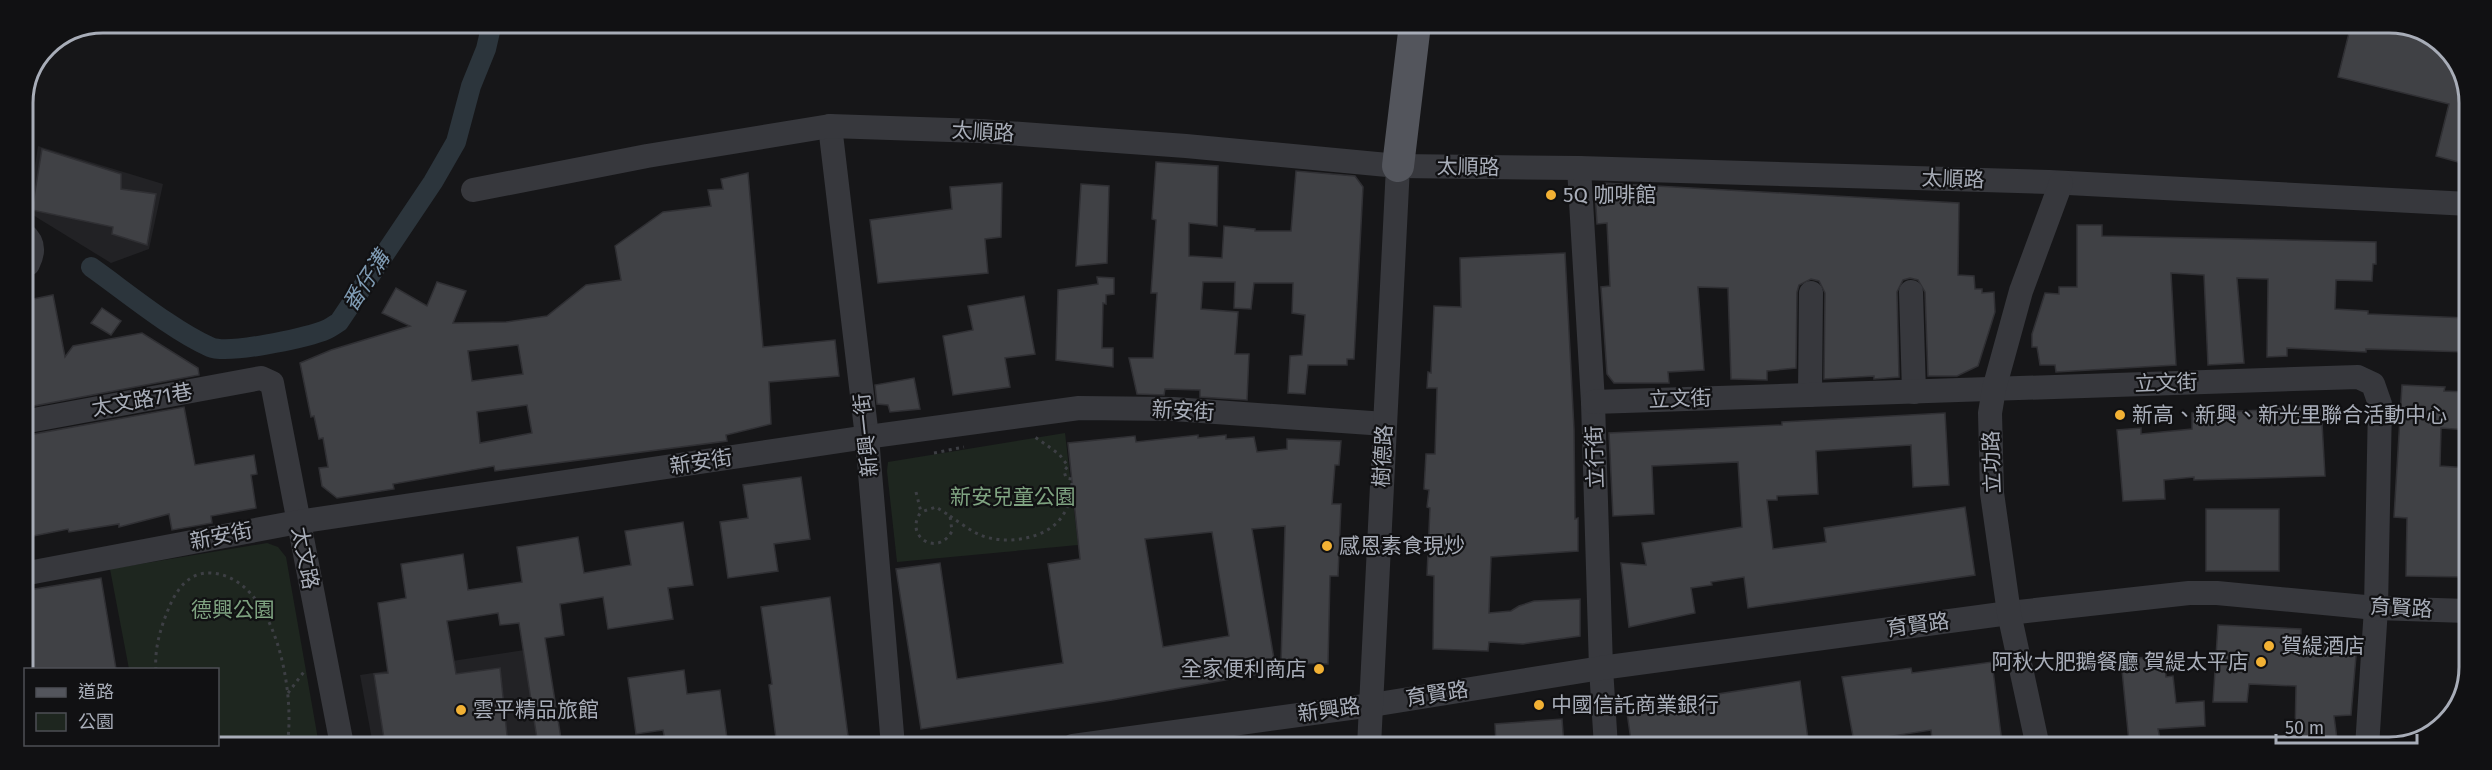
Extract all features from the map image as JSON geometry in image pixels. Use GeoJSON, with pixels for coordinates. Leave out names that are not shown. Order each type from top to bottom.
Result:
{"type":"FeatureCollection","features":[{"type":"Feature","properties":{"kind":"main road"},"geometry":{"type":"LineString","coordinates":[[1398,166],[1414,33]]}},
{"type":"Feature","properties":{"kind":"street","name":"太順路"},"geometry":{"type":"LineString","coordinates":[[473,190],[648,156],[830,126],[992,132],[1186,146],[1398,166],[1579,168],[2061,183],[2459,203]]}},
{"type":"Feature","properties":{"kind":"street","name":"新興一街"},"geometry":{"type":"LineString","coordinates":[[830,126],[867,437],[891,737]]}},
{"type":"Feature","properties":{"kind":"street","name":"樹德路"},"geometry":{"type":"LineString","coordinates":[[1370,737],[1398,166]]}},
{"type":"Feature","properties":{"kind":"street","name":"立行街"},"geometry":{"type":"LineString","coordinates":[[1579,168],[1593,402],[1601,668],[1605,737]]}},
{"type":"Feature","properties":{"kind":"street","name":"立功路"},"geometry":{"type":"LineString","coordinates":[[2036,737],[2008,613],[1992,493],[1990,413],[1994,389],[2021,291],[2061,183]]}},
{"type":"Feature","properties":{"kind":"street"},"geometry":{"type":"LineString","coordinates":[[1911,292],[1914,392]]}},
{"type":"Feature","properties":{"kind":"street"},"geometry":{"type":"LineString","coordinates":[[1810,395],[1811,293]]}},
{"type":"Feature","properties":{"kind":"street","name":"立文街"},"geometry":{"type":"LineString","coordinates":[[1593,402],[2358,377],[2373,384],[2380,404],[2376,608],[2368,737]]}},
{"type":"Feature","properties":{"kind":"street","name":"太文路71巷"},"geometry":{"type":"LineString","coordinates":[[33,420],[261,378]]}},
{"type":"Feature","properties":{"kind":"street","name":"太文路"},"geometry":{"type":"LineString","coordinates":[[261,378],[272,383],[340,737]]}},
{"type":"Feature","properties":{"kind":"street","name":"新安街"},"geometry":{"type":"LineString","coordinates":[[33,572],[298,522],[867,437],[1078,408],[1173,409],[1385,424]]}},
{"type":"Feature","properties":{"kind":"street","name":"育賢路"},"geometry":{"type":"LineString","coordinates":[[1372,705],[1601,668],[2008,613],[2189,593],[2217,593],[2376,608],[2459,611]]}},
{"type":"Feature","properties":{"kind":"street","name":"新興路"},"geometry":{"type":"LineString","coordinates":[[1139,737],[1372,705]]}},
{"type":"Feature","properties":{"kind":"path"},"geometry":{"type":"LineString","coordinates":[[921,512],[936,507],[978,534],[1008,540],[1040,534],[1052,527],[1063,516],[1072,489],[1072,479],[1066,478],[1064,471],[1068,466],[1059,454],[1047,443],[1026,435]]}},
{"type":"Feature","properties":{"kind":"path"},"geometry":{"type":"LineString","coordinates":[[934,453],[968,446]]}},
{"type":"Feature","properties":{"kind":"path"},"geometry":{"type":"LineString","coordinates":[[916,492],[921,512],[916,522],[917,533],[924,542],[941,543],[950,536],[953,526],[950,516]]}},
{"type":"Feature","properties":{"kind":"path"},"geometry":{"type":"LineString","coordinates":[[156,668],[158,644],[166,615],[174,597],[184,583],[193,576],[205,572],[229,576],[248,591],[272,629],[280,652],[288,693],[290,715],[288,737]]}},
{"type":"Feature","properties":{"kind":"path"},"geometry":{"type":"LineString","coordinates":[[288,693],[306,669]]}},
{"type":"Feature","properties":{"kind":"shaded area"},"geometry":{"type":"Polygon","coordinates":[[[38,146],[163,184],[149,249],[111,263],[33,215],[33,179],[38,146]]]}},
{"type":"Feature","properties":{"kind":"shaded area","name":"雲平精品旅館"},"geometry":{"type":"Polygon","coordinates":[[[545,647],[560,737],[372,737],[360,675],[545,647]]]}},
{"type":"Feature","properties":{"kind":"green space","name":"新安兒童公園"},"geometry":{"type":"Polygon","coordinates":[[[1065,433],[1078,545],[897,562],[887,471],[888,462],[1065,433]]]}},
{"type":"Feature","properties":{"kind":"green space","name":"德興公園"},"geometry":{"type":"Polygon","coordinates":[[[267,543],[278,547],[286,557],[318,737],[219,737],[219,668],[129,668],[110,569],[267,543]]]}},
{"type":"Feature","properties":{"kind":"building"},"geometry":{"type":"Polygon","coordinates":[[[2349,33],[2407,35],[2428,45],[2450,68],[2457,85],[2459,162],[2436,156],[2449,104],[2338,77],[2349,33]]]}},
{"type":"Feature","properties":{"kind":"building"},"geometry":{"type":"Polygon","coordinates":[[[42,149],[121,174],[121,189],[156,194],[147,245],[112,234],[113,227],[33,210],[42,149]]]}},
{"type":"Feature","properties":{"kind":"building"},"geometry":{"type":"Polygon","coordinates":[[[1156,162],[1218,166],[1217,226],[1189,223],[1189,256],[1222,258],[1224,226],[1255,229],[1255,231],[1291,231],[1296,171],[1355,176],[1363,187],[1354,359],[1347,359],[1347,365],[1308,365],[1305,394],[1288,393],[1290,356],[1302,355],[1305,315],[1292,313],[1293,283],[1254,283],[1251,309],[1234,308],[1235,282],[1203,282],[1201,309],[1238,312],[1235,354],[1249,354],[1247,400],[1200,397],[1200,390],[1165,389],[1164,395],[1137,394],[1129,358],[1153,358],[1157,293],[1151,293],[1156,220],[1152,219],[1156,162]]]}},
{"type":"Feature","properties":{"kind":"building"},"geometry":{"type":"Polygon","coordinates":[[[748,173],[763,347],[835,340],[839,376],[769,382],[771,424],[726,435],[727,441],[495,471],[494,466],[393,484],[394,489],[337,498],[322,486],[319,468],[328,467],[323,438],[319,439],[314,416],[311,417],[300,363],[331,350],[410,326],[382,313],[396,288],[427,306],[437,282],[466,291],[453,323],[506,322],[547,316],[586,285],[621,280],[615,246],[663,212],[711,206],[708,190],[723,189],[721,179],[748,173]],[[518,345],[468,351],[472,381],[523,374],[518,345]],[[527,405],[477,412],[480,443],[532,433],[527,405]]]}},
{"type":"Feature","properties":{"kind":"building"},"geometry":{"type":"Polygon","coordinates":[[[1002,183],[1001,237],[985,239],[988,273],[878,283],[870,220],[952,209],[950,187],[1002,183]]]}},
{"type":"Feature","properties":{"kind":"building"},"geometry":{"type":"Polygon","coordinates":[[[1603,183],[1959,203],[1958,275],[1974,276],[1975,289],[1982,289],[1982,293],[1994,292],[1995,312],[1978,366],[1957,376],[1928,376],[1925,292],[1918,280],[1910,278],[1903,280],[1897,292],[1899,377],[1824,379],[1825,293],[1819,281],[1811,279],[1799,285],[1797,292],[1796,368],[1767,371],[1767,380],[1731,379],[1728,288],[1698,287],[1704,370],[1668,372],[1669,383],[1614,383],[1607,374],[1601,287],[1610,286],[1607,223],[1597,224],[1595,192],[1603,183]]]}},
{"type":"Feature","properties":{"kind":"building"},"geometry":{"type":"Polygon","coordinates":[[[1081,184],[1109,186],[1107,263],[1076,266],[1081,184]]]}},
{"type":"Feature","properties":{"kind":"building"},"geometry":{"type":"Polygon","coordinates":[[[2077,225],[2102,225],[2102,236],[2376,242],[2376,264],[2373,264],[2372,281],[2336,280],[2335,309],[2368,311],[2368,314],[2459,318],[2459,352],[2366,349],[2366,352],[2287,348],[2287,356],[2267,357],[2268,279],[2237,278],[2244,363],[2208,365],[2204,275],[2171,273],[2176,365],[2056,372],[2055,365],[2040,365],[2037,347],[2032,347],[2032,334],[2045,293],[2059,294],[2059,287],[2077,287],[2077,225]]]}},
{"type":"Feature","properties":{"kind":"building"},"geometry":{"type":"Polygon","coordinates":[[[1565,253],[1578,551],[1491,557],[1489,613],[1511,611],[1534,601],[1580,599],[1580,636],[1523,644],[1489,642],[1488,651],[1433,649],[1434,576],[1427,575],[1430,508],[1427,507],[1429,490],[1424,489],[1426,454],[1435,454],[1437,388],[1427,388],[1428,372],[1431,373],[1434,306],[1461,307],[1460,258],[1565,253]]]}},
{"type":"Feature","properties":{"kind":"building"},"geometry":{"type":"Polygon","coordinates":[[[1097,277],[1114,278],[1114,294],[1106,295],[1106,304],[1103,303],[1102,348],[1113,348],[1113,367],[1056,360],[1058,290],[1098,284],[1097,277]]]}},
{"type":"Feature","properties":{"kind":"building"},"geometry":{"type":"Polygon","coordinates":[[[53,295],[65,357],[73,346],[142,333],[198,368],[199,375],[33,406],[33,299],[53,295]]]}},
{"type":"Feature","properties":{"kind":"building"},"geometry":{"type":"Polygon","coordinates":[[[1024,296],[1035,354],[1005,358],[1010,387],[953,395],[943,336],[973,330],[968,306],[1024,296]]]}},
{"type":"Feature","properties":{"kind":"building"},"geometry":{"type":"Polygon","coordinates":[[[102,308],[121,321],[111,335],[91,323],[102,308]]]}},
{"type":"Feature","properties":{"kind":"building"},"geometry":{"type":"Polygon","coordinates":[[[914,378],[920,409],[890,412],[888,405],[877,404],[875,385],[914,378]]]}},
{"type":"Feature","properties":{"kind":"building"},"geometry":{"type":"Polygon","coordinates":[[[2402,385],[2445,387],[2444,391],[2459,392],[2459,429],[2441,428],[2440,466],[2459,467],[2459,577],[2406,576],[2407,518],[2394,517],[2402,385]]]}},
{"type":"Feature","properties":{"kind":"building"},"geometry":{"type":"Polygon","coordinates":[[[2321,405],[2325,476],[2194,480],[2194,477],[2164,480],[2165,499],[2123,501],[2117,430],[2141,428],[2141,434],[2192,429],[2192,413],[2321,405]]]}},
{"type":"Feature","properties":{"kind":"building"},"geometry":{"type":"Polygon","coordinates":[[[184,407],[195,465],[254,455],[257,474],[251,475],[256,508],[211,516],[212,523],[172,530],[169,514],[119,527],[119,524],[69,532],[68,529],[33,536],[33,434],[184,407]]]}},
{"type":"Feature","properties":{"kind":"building"},"geometry":{"type":"Polygon","coordinates":[[[1945,413],[1949,485],[1913,487],[1911,445],[1816,451],[1818,494],[1777,496],[1777,500],[1767,500],[1773,549],[1826,542],[1824,528],[1965,507],[1975,575],[1748,608],[1744,577],[1711,582],[1712,585],[1691,588],[1695,613],[1629,627],[1621,563],[1646,565],[1642,543],[1742,527],[1738,462],[1652,466],[1654,514],[1613,516],[1609,433],[1782,425],[1782,422],[1945,413]]]}},
{"type":"Feature","properties":{"kind":"building"},"geometry":{"type":"Polygon","coordinates":[[[1198,435],[1198,438],[1226,435],[1226,439],[1254,437],[1257,452],[1287,449],[1287,439],[1341,441],[1339,465],[1335,465],[1332,504],[1341,504],[1338,576],[1330,576],[1328,664],[1281,663],[1285,526],[1252,529],[1276,671],[1112,700],[921,729],[896,569],[940,563],[957,679],[1063,663],[1048,564],[1080,559],[1068,443],[1135,436],[1136,442],[1198,435]],[[1212,532],[1145,539],[1163,647],[1229,636],[1212,532]]]}},
{"type":"Feature","properties":{"kind":"building"},"geometry":{"type":"Polygon","coordinates":[[[801,477],[810,539],[774,544],[778,571],[728,578],[720,522],[748,518],[743,485],[801,477]]]}},
{"type":"Feature","properties":{"kind":"building"},"geometry":{"type":"Polygon","coordinates":[[[2206,509],[2279,509],[2279,571],[2206,571],[2206,509]]]}},
{"type":"Feature","properties":{"kind":"building"},"geometry":{"type":"Polygon","coordinates":[[[683,522],[693,585],[668,588],[673,619],[608,629],[603,597],[560,604],[564,635],[545,638],[561,737],[537,737],[519,623],[500,625],[498,613],[447,621],[456,674],[500,668],[507,737],[384,737],[374,674],[388,673],[378,603],[406,598],[401,564],[463,554],[468,590],[522,582],[517,547],[578,537],[584,573],[631,565],[625,531],[683,522]]]}},
{"type":"Feature","properties":{"kind":"building"},"geometry":{"type":"Polygon","coordinates":[[[101,578],[116,668],[33,668],[33,589],[101,578]]]}},
{"type":"Feature","properties":{"kind":"building"},"geometry":{"type":"Polygon","coordinates":[[[830,597],[848,736],[776,737],[769,685],[772,684],[761,607],[830,597]]]}},
{"type":"Feature","properties":{"kind":"building"},"geometry":{"type":"Polygon","coordinates":[[[2218,625],[2301,629],[2301,638],[2350,638],[2357,644],[2351,715],[2334,716],[2337,737],[2275,737],[2295,734],[2296,686],[2249,684],[2247,702],[2213,702],[2218,625]]]}},
{"type":"Feature","properties":{"kind":"building"},"geometry":{"type":"Polygon","coordinates":[[[2147,657],[2148,665],[2165,664],[2166,677],[2173,676],[2176,703],[2204,701],[2205,726],[2158,729],[2160,737],[2129,737],[2121,660],[2147,657]]]}},
{"type":"Feature","properties":{"kind":"building"},"geometry":{"type":"Polygon","coordinates":[[[1992,662],[2001,737],[1932,737],[1931,730],[1886,737],[1853,737],[1842,677],[1911,668],[1912,673],[1992,662]]]}},
{"type":"Feature","properties":{"kind":"building"},"geometry":{"type":"Polygon","coordinates":[[[684,670],[687,694],[720,690],[727,737],[664,737],[663,730],[636,734],[628,678],[684,670]]]}},
{"type":"Feature","properties":{"kind":"building"},"geometry":{"type":"Polygon","coordinates":[[[1800,681],[1808,737],[1631,737],[1627,713],[1718,699],[1718,694],[1800,681]]]}},
{"type":"Feature","properties":{"kind":"building"},"geometry":{"type":"Polygon","coordinates":[[[1562,719],[1563,737],[1496,737],[1495,724],[1562,719]]]}},
{"type":"Feature","properties":{"kind":"waterway","name":"番仔溝"},"geometry":{"type":"LineString","coordinates":[[91,267],[165,321],[210,347],[232,349],[266,345],[313,334],[331,327],[339,322],[433,182],[456,142],[471,86],[486,49],[490,33]]}},
{"type":"Feature","properties":{"kind":"place","name":"5Q 咖啡館"},"geometry":{"type":"Point","coordinates":[1551,195]}},
{"type":"Feature","properties":{"kind":"place","name":"新高、新興、新光里聯合活動中心"},"geometry":{"type":"Point","coordinates":[2120,415]}},
{"type":"Feature","properties":{"kind":"place","name":"感恩素食現炒"},"geometry":{"type":"Point","coordinates":[1327,546]}},
{"type":"Feature","properties":{"kind":"place","name":"賀緹酒店"},"geometry":{"type":"Point","coordinates":[2269,646]}},
{"type":"Feature","properties":{"kind":"place","name":"阿秋大肥鵝餐廳 賀緹太平店"},"geometry":{"type":"Point","coordinates":[2261,662]}},
{"type":"Feature","properties":{"kind":"place","name":"全家便利商店"},"geometry":{"type":"Point","coordinates":[1319,669]}},
{"type":"Feature","properties":{"kind":"place","name":"中國信託商業銀行"},"geometry":{"type":"Point","coordinates":[1539,705]}},
{"type":"Feature","properties":{"kind":"place","name":"雲平精品旅館"},"geometry":{"type":"Point","coordinates":[461,710]}}]}
